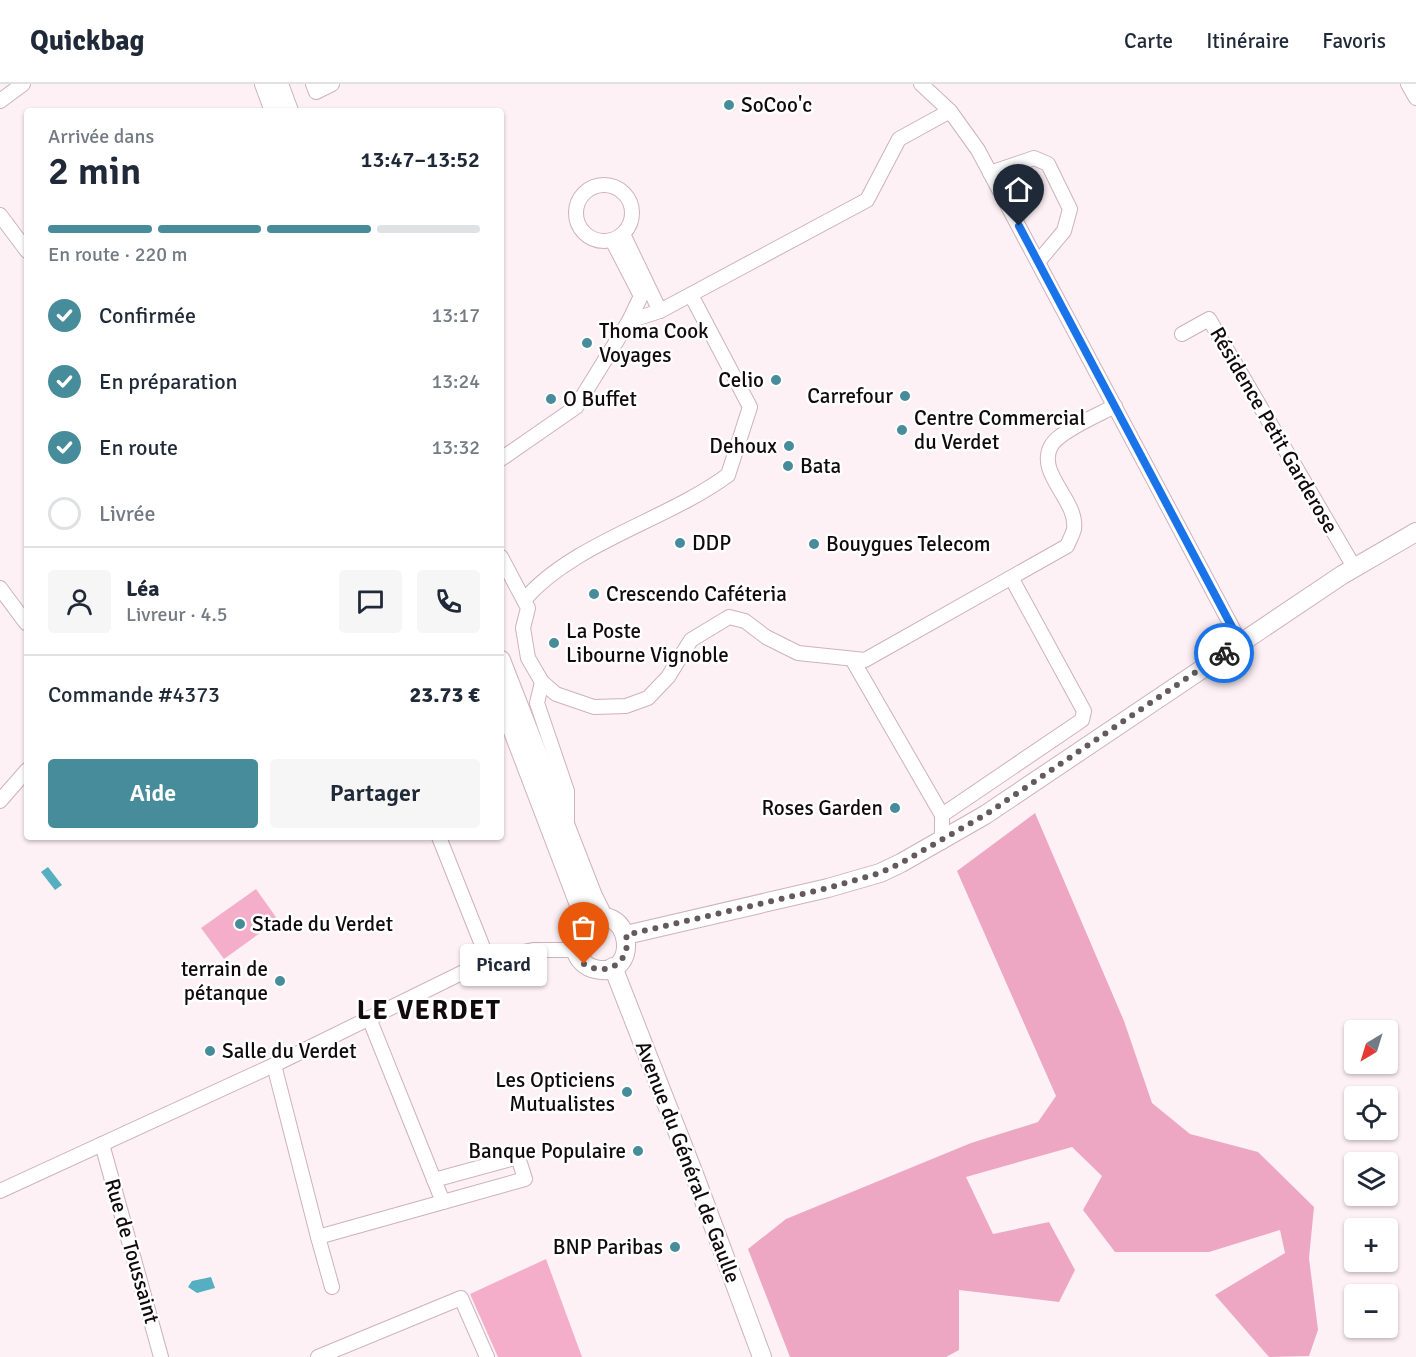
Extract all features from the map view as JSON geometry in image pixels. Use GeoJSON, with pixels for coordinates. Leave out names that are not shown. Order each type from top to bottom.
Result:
{"type":"FeatureCollection","features":[{"type":"Feature","properties":{"kind":"main road"},"geometry":{"type":"LineString","coordinates":[[264,84],[282,108]]}},
{"type":"Feature","properties":{"kind":"main road"},"geometry":{"type":"LineString","coordinates":[[279,84],[284,108]]}},
{"type":"Feature","properties":{"kind":"main road"},"geometry":{"type":"LineString","coordinates":[[626,935],[859,880],[880,873],[942,842],[1354,567],[1416,532]]}},
{"type":"Feature","properties":{"kind":"main road"},"geometry":{"type":"LineString","coordinates":[[504,668],[604,918]]}},
{"type":"Feature","properties":{"kind":"main road"},"geometry":{"type":"LineString","coordinates":[[504,708],[578,902],[583,924]]}},
{"type":"Feature","properties":{"kind":"main road"},"geometry":{"type":"LineString","coordinates":[[597,918],[604,918],[617,923],[626,935],[627,942],[624,957],[606,970],[590,968],[584,964],[576,950],[576,936],[583,924],[597,918]]}},
{"type":"Feature","properties":{"kind":"main road","name":"Avenue du Général de Gaulle"},"geometry":{"type":"LineString","coordinates":[[613,967],[762,1357]]}},
{"type":"Feature","properties":{"kind":"street"},"geometry":{"type":"LineString","coordinates":[[284,108],[287,84]]}},
{"type":"Feature","properties":{"kind":"street"},"geometry":{"type":"LineString","coordinates":[[313,84],[316,92],[332,84]]}},
{"type":"Feature","properties":{"kind":"street"},"geometry":{"type":"LineString","coordinates":[[921,84],[950,111],[978,150],[1240,642]]}},
{"type":"Feature","properties":{"kind":"street"},"geometry":{"type":"LineString","coordinates":[[1408,84],[1416,98]]}},
{"type":"Feature","properties":{"kind":"street"},"geometry":{"type":"LineString","coordinates":[[0,101],[14,87]]}},
{"type":"Feature","properties":{"kind":"street"},"geometry":{"type":"LineString","coordinates":[[629,321],[660,311],[867,200],[899,139],[950,111]]}},
{"type":"Feature","properties":{"kind":"street"},"geometry":{"type":"LineString","coordinates":[[990,173],[1034,158],[1048,164],[1070,209],[1064,231],[1038,262]]}},
{"type":"Feature","properties":{"kind":"street"},"geometry":{"type":"LineString","coordinates":[[0,215],[24,247]]}},
{"type":"Feature","properties":{"kind":"street"},"geometry":{"type":"LineString","coordinates":[[617,237],[660,311]]}},
{"type":"Feature","properties":{"kind":"street"},"geometry":{"type":"LineString","coordinates":[[504,457],[576,407],[629,321],[641,296],[639,278]]}},
{"type":"Feature","properties":{"kind":"street"},"geometry":{"type":"LineString","coordinates":[[524,600],[541,581],[568,564],[728,476],[750,407],[691,295]]}},
{"type":"Feature","properties":{"kind":"street","name":"Résidence Petit Garderose"},"geometry":{"type":"LineString","coordinates":[[1182,334],[1209,319],[1354,567]]}},
{"type":"Feature","properties":{"kind":"street"},"geometry":{"type":"LineString","coordinates":[[504,563],[528,608],[523,628],[528,658],[542,682],[556,694],[594,708],[626,706],[648,698],[668,677],[691,640],[729,617],[745,621],[766,637],[798,652],[865,660],[1067,546],[1074,529],[1073,514],[1048,464],[1051,446],[1064,434],[1115,406]]}},
{"type":"Feature","properties":{"kind":"street"},"geometry":{"type":"LineString","coordinates":[[942,815],[1082,720],[1084,711],[1012,579]]}},
{"type":"Feature","properties":{"kind":"street"},"geometry":{"type":"LineString","coordinates":[[0,588],[24,619]]}},
{"type":"Feature","properties":{"kind":"street"},"geometry":{"type":"LineString","coordinates":[[852,659],[942,815],[942,842]]}},
{"type":"Feature","properties":{"kind":"street"},"geometry":{"type":"LineString","coordinates":[[542,682],[537,703],[567,791],[567,829]]}},
{"type":"Feature","properties":{"kind":"street"},"geometry":{"type":"LineString","coordinates":[[1058,735],[1092,743]]}},
{"type":"Feature","properties":{"kind":"street"},"geometry":{"type":"LineString","coordinates":[[0,801],[24,773]]}},
{"type":"Feature","properties":{"kind":"street"},"geometry":{"type":"LineString","coordinates":[[440,840],[488,960]]}},
{"type":"Feature","properties":{"kind":"street"},"geometry":{"type":"LineString","coordinates":[[0,1191],[274,1065],[488,960],[533,950],[576,950]]}},
{"type":"Feature","properties":{"kind":"street"},"geometry":{"type":"LineString","coordinates":[[369,1018],[443,1202]]}},
{"type":"Feature","properties":{"kind":"street"},"geometry":{"type":"LineString","coordinates":[[274,1065],[332,1287]]}},
{"type":"Feature","properties":{"kind":"street","name":"Rue de Toussaint"},"geometry":{"type":"LineString","coordinates":[[102,1144],[161,1357]]}},
{"type":"Feature","properties":{"kind":"street"},"geometry":{"type":"LineString","coordinates":[[318,1237],[525,1179],[518,1157],[434,1180]]}},
{"type":"Feature","properties":{"kind":"street"},"geometry":{"type":"LineString","coordinates":[[318,1357],[461,1298],[487,1357]]}},
{"type":"Feature","properties":{"kind":"shaded area"},"geometry":{"type":"Polygon","coordinates":[[[1035,813],[1124,1021],[1152,1103],[1190,1134],[1258,1152],[1314,1207],[1309,1258],[1318,1330],[1309,1356],[1269,1357],[1215,1295],[1285,1253],[1280,1230],[1209,1252],[1115,1252],[1083,1210],[1102,1176],[1072,1147],[966,1177],[993,1234],[1049,1222],[1075,1270],[1059,1302],[959,1290],[959,1350],[946,1357],[790,1357],[748,1249],[786,1219],[971,1143],[1038,1122],[1056,1096],[957,871],[1035,813]]]}},
{"type":"Feature","properties":{"kind":"shaded area","name":"Stade du Verdet"},"geometry":{"type":"Polygon","coordinates":[[[256,889],[278,920],[224,959],[201,928],[256,889]]]}},
{"type":"Feature","properties":{"kind":"shaded area"},"geometry":{"type":"Polygon","coordinates":[[[546,1259],[582,1357],[498,1357],[470,1294],[546,1259]]]}},
{"type":"Feature","properties":{"kind":"water"},"geometry":{"type":"Polygon","coordinates":[[[48,867],[62,885],[55,890],[41,872],[48,867]]]}},
{"type":"Feature","properties":{"kind":"water"},"geometry":{"type":"Polygon","coordinates":[[[211,1277],[215,1288],[197,1293],[188,1287],[192,1281],[211,1277]]]}},
{"type":"Feature","properties":{"kind":"way so far"},"geometry":{"type":"LineString","coordinates":[[584,964],[590,968],[606,970],[619,963],[627,950],[626,935],[859,880],[901,863],[942,842],[985,815],[1224,653]]}},
{"type":"Feature","properties":{"kind":"place","name":"SoCoo'c"},"geometry":{"type":"Point","coordinates":[729,105]}},
{"type":"Feature","properties":{"kind":"place","name":"Thoma Cook Voyages"},"geometry":{"type":"Point","coordinates":[587,343]}},
{"type":"Feature","properties":{"kind":"place","name":"Celio"},"geometry":{"type":"Point","coordinates":[776,380]}},
{"type":"Feature","properties":{"kind":"place","name":"Carrefour"},"geometry":{"type":"Point","coordinates":[905,396]}},
{"type":"Feature","properties":{"kind":"place","name":"O Buffet"},"geometry":{"type":"Point","coordinates":[551,399]}},
{"type":"Feature","properties":{"kind":"place","name":"Centre Commercial du Verdet"},"geometry":{"type":"Point","coordinates":[902,430]}},
{"type":"Feature","properties":{"kind":"place","name":"Dehoux"},"geometry":{"type":"Point","coordinates":[789,446]}},
{"type":"Feature","properties":{"kind":"place","name":"Bata"},"geometry":{"type":"Point","coordinates":[788,466]}},
{"type":"Feature","properties":{"kind":"place","name":"DDP"},"geometry":{"type":"Point","coordinates":[680,543]}},
{"type":"Feature","properties":{"kind":"place","name":"Bouygues Telecom"},"geometry":{"type":"Point","coordinates":[814,544]}},
{"type":"Feature","properties":{"kind":"place","name":"Crescendo Caféteria"},"geometry":{"type":"Point","coordinates":[594,594]}},
{"type":"Feature","properties":{"kind":"place","name":"La Poste Libourne Vignoble"},"geometry":{"type":"Point","coordinates":[554,643]}},
{"type":"Feature","properties":{"kind":"place","name":"Roses Garden"},"geometry":{"type":"Point","coordinates":[895,808]}},
{"type":"Feature","properties":{"kind":"place","name":"Stade du Verdet"},"geometry":{"type":"Point","coordinates":[240,924]}},
{"type":"Feature","properties":{"kind":"place","name":"Picard"},"geometry":{"type":"Point","coordinates":[584,964]}},
{"type":"Feature","properties":{"kind":"place","name":"terrain de pétanque"},"geometry":{"type":"Point","coordinates":[280,981]}},
{"type":"Feature","properties":{"kind":"place","name":"Salle du Verdet"},"geometry":{"type":"Point","coordinates":[210,1051]}},
{"type":"Feature","properties":{"kind":"place","name":"Les Opticiens Mutualistes"},"geometry":{"type":"Point","coordinates":[627,1092]}},
{"type":"Feature","properties":{"kind":"place","name":"Banque Populaire"},"geometry":{"type":"Point","coordinates":[638,1151]}},
{"type":"Feature","properties":{"kind":"place","name":"BNP Paribas"},"geometry":{"type":"Point","coordinates":[675,1247]}},
{"type":"Feature","properties":{"kind":"district","name":"LE VERDET"},"geometry":{"type":"Point","coordinates":[429,1010]}},
{"type":"Feature","properties":{"kind":"route"},"geometry":{"type":"LineString","coordinates":[[1019,226],[1240,642],[1224,653]]}}]}
